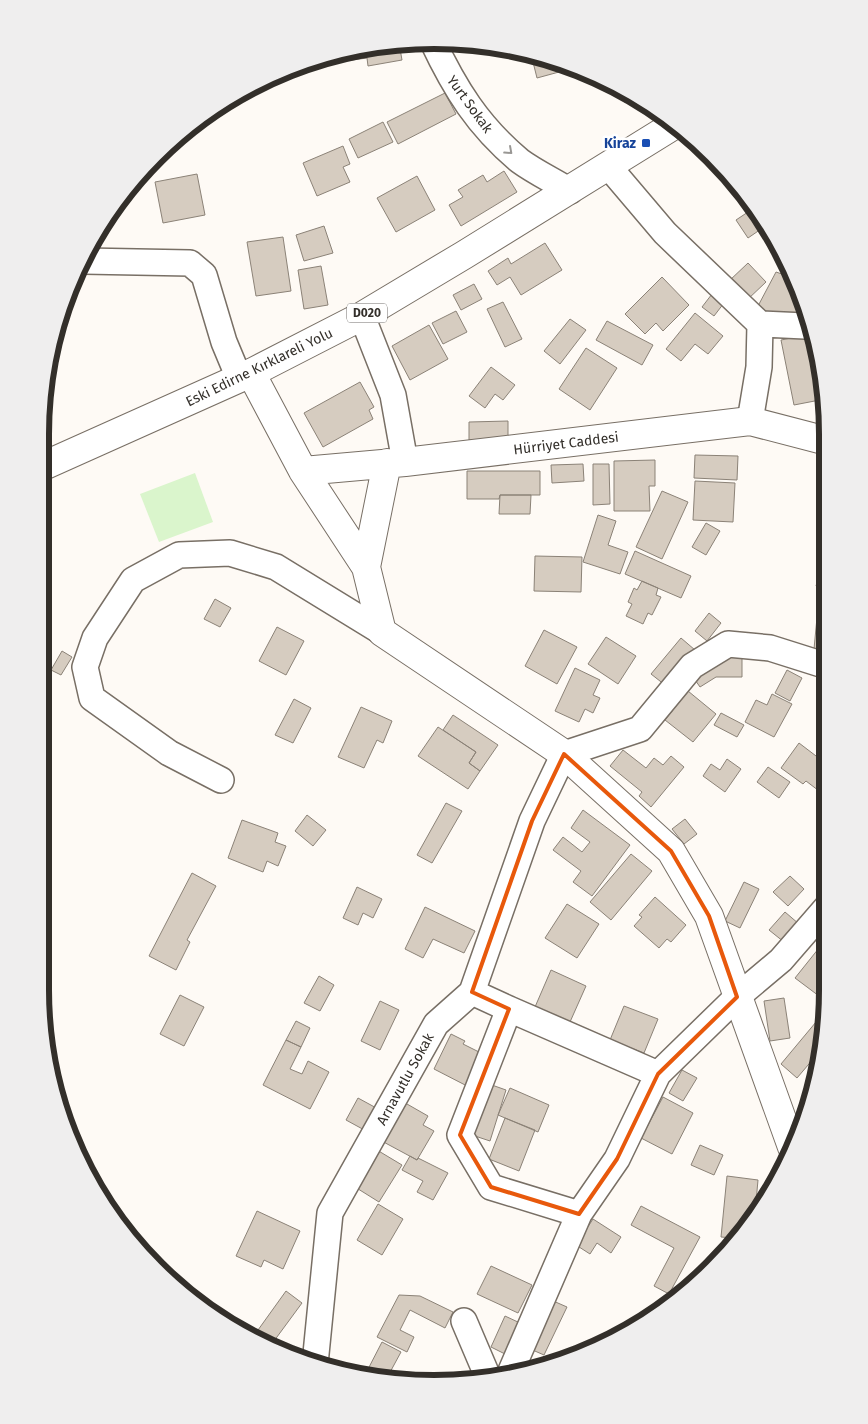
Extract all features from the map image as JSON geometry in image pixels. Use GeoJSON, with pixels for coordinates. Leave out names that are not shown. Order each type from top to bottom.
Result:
{"type":"FeatureCollection","features":[{"type":"Feature","properties":{"kind":"main road","name":"Eski Edirne Kırklareli Yolu"},"geometry":{"type":"LineString","coordinates":[[49,463],[245,375],[362,316],[570,191],[669,128]]}},
{"type":"Feature","properties":{"kind":"main road"},"geometry":{"type":"LineString","coordinates":[[245,375],[303,470],[366,567],[382,632],[564,754],[671,851],[709,916],[789,1139]]}},
{"type":"Feature","properties":{"kind":"main road","name":"Hürriyet Caddesi"},"geometry":{"type":"LineString","coordinates":[[303,470],[396,463],[750,421],[819,439]]}},
{"type":"Feature","properties":{"kind":"main road"},"geometry":{"type":"LineString","coordinates":[[366,567],[396,463]]}},
{"type":"Feature","properties":{"kind":"street","name":"Yurt Sokak"},"geometry":{"type":"LineString","coordinates":[[436,49],[451,82],[486,130],[521,162],[570,191]]}},
{"type":"Feature","properties":{"kind":"street"},"geometry":{"type":"LineString","coordinates":[[609,167],[665,233],[760,324],[804,326]]}},
{"type":"Feature","properties":{"kind":"street"},"geometry":{"type":"LineString","coordinates":[[90,261],[190,263],[204,276],[224,342],[245,375]]}},
{"type":"Feature","properties":{"kind":"street"},"geometry":{"type":"LineString","coordinates":[[362,316],[393,395],[396,463]]}},
{"type":"Feature","properties":{"kind":"street"},"geometry":{"type":"LineString","coordinates":[[750,421],[759,367],[760,324]]}},
{"type":"Feature","properties":{"kind":"street"},"geometry":{"type":"LineString","coordinates":[[221,780],[169,752],[92,698],[84,667],[95,638],[133,580],[179,555],[230,553],[276,567],[382,632]]}},
{"type":"Feature","properties":{"kind":"street"},"geometry":{"type":"LineString","coordinates":[[564,754],[640,729],[692,666],[728,644],[770,648],[819,663]]}},
{"type":"Feature","properties":{"kind":"street","name":"Arnavutlu Sokak"},"geometry":{"type":"LineString","coordinates":[[316,1357],[330,1213],[436,1024],[472,992],[532,821],[564,754]]}},
{"type":"Feature","properties":{"kind":"street"},"geometry":{"type":"LineString","coordinates":[[513,1367],[579,1214],[617,1159],[658,1074],[737,997],[781,960],[819,916]]}},
{"type":"Feature","properties":{"kind":"street"},"geometry":{"type":"LineString","coordinates":[[472,992],[658,1074]]}},
{"type":"Feature","properties":{"kind":"street"},"geometry":{"type":"LineString","coordinates":[[509,1009],[460,1135],[491,1187],[579,1214]]}},
{"type":"Feature","properties":{"kind":"street"},"geometry":{"type":"LineString","coordinates":[[464,1321],[486,1372]]}},
{"type":"Feature","properties":{"kind":"highlighted area"},"geometry":{"type":"Polygon","coordinates":[[[564,754],[671,851],[709,916],[737,997],[658,1074],[617,1159],[579,1214],[491,1187],[460,1135],[509,1009],[472,992],[532,821],[564,754]]]}},
{"type":"Feature","properties":{"kind":"green space"},"geometry":{"type":"Polygon","coordinates":[[[195,473],[213,522],[159,542],[140,494],[195,473]]]}},
{"type":"Feature","properties":{"kind":"building"},"geometry":{"type":"Polygon","coordinates":[[[400,51],[402,60],[368,66],[367,58],[352,60],[352,58],[359,56],[400,51]]]}},
{"type":"Feature","properties":{"kind":"building"},"geometry":{"type":"Polygon","coordinates":[[[533,62],[558,69],[559,72],[537,78],[533,62]]]}},
{"type":"Feature","properties":{"kind":"building"},"geometry":{"type":"Polygon","coordinates":[[[445,93],[456,114],[398,144],[387,122],[445,93]]]}},
{"type":"Feature","properties":{"kind":"building"},"geometry":{"type":"Polygon","coordinates":[[[383,122],[393,142],[358,158],[349,139],[383,122]]]}},
{"type":"Feature","properties":{"kind":"building"},"geometry":{"type":"Polygon","coordinates":[[[343,146],[350,164],[343,167],[350,182],[317,196],[303,163],[343,146]]]}},
{"type":"Feature","properties":{"kind":"building"},"geometry":{"type":"Polygon","coordinates":[[[504,171],[517,192],[461,226],[449,205],[463,197],[458,190],[483,175],[487,182],[504,171]]]}},
{"type":"Feature","properties":{"kind":"building"},"geometry":{"type":"Polygon","coordinates":[[[197,174],[205,215],[163,223],[155,182],[197,174]]]}},
{"type":"Feature","properties":{"kind":"building"},"geometry":{"type":"Polygon","coordinates":[[[417,176],[435,210],[396,232],[377,198],[417,176]]]}},
{"type":"Feature","properties":{"kind":"building"},"geometry":{"type":"Polygon","coordinates":[[[748,212],[760,230],[748,238],[736,220],[748,212]]]}},
{"type":"Feature","properties":{"kind":"building"},"geometry":{"type":"Polygon","coordinates":[[[324,226],[333,253],[304,261],[296,235],[324,226]]]}},
{"type":"Feature","properties":{"kind":"building"},"geometry":{"type":"Polygon","coordinates":[[[283,237],[291,291],[256,296],[247,242],[283,237]]]}},
{"type":"Feature","properties":{"kind":"building"},"geometry":{"type":"Polygon","coordinates":[[[545,243],[562,270],[521,295],[510,277],[497,285],[488,271],[508,258],[511,264],[545,243]]]}},
{"type":"Feature","properties":{"kind":"building"},"geometry":{"type":"Polygon","coordinates":[[[748,263],[766,282],[747,300],[729,281],[748,263]]]}},
{"type":"Feature","properties":{"kind":"building"},"geometry":{"type":"Polygon","coordinates":[[[321,266],[328,305],[304,309],[298,270],[321,266]]]}},
{"type":"Feature","properties":{"kind":"building"},"geometry":{"type":"Polygon","coordinates":[[[776,272],[785,275],[801,318],[776,317],[758,306],[776,272]]]}},
{"type":"Feature","properties":{"kind":"building"},"geometry":{"type":"Polygon","coordinates":[[[662,277],[689,305],[663,331],[656,323],[645,334],[625,314],[662,277]]]}},
{"type":"Feature","properties":{"kind":"building"},"geometry":{"type":"Polygon","coordinates":[[[474,284],[482,299],[461,310],[453,295],[474,284]]]}},
{"type":"Feature","properties":{"kind":"building"},"geometry":{"type":"Polygon","coordinates":[[[712,294],[724,303],[714,316],[702,307],[712,294]]]}},
{"type":"Feature","properties":{"kind":"building"},"geometry":{"type":"Polygon","coordinates":[[[503,302],[522,339],[505,347],[487,309],[503,302]]]}},
{"type":"Feature","properties":{"kind":"building"},"geometry":{"type":"Polygon","coordinates":[[[456,311],[467,332],[443,344],[432,323],[456,311]]]}},
{"type":"Feature","properties":{"kind":"building"},"geometry":{"type":"Polygon","coordinates":[[[695,313],[723,336],[708,354],[695,344],[681,361],[666,349],[695,313]]]}},
{"type":"Feature","properties":{"kind":"building"},"geometry":{"type":"Polygon","coordinates":[[[570,319],[586,330],[560,364],[544,351],[570,319]]]}},
{"type":"Feature","properties":{"kind":"building"},"geometry":{"type":"Polygon","coordinates":[[[607,321],[653,345],[642,365],[596,340],[607,321]]]}},
{"type":"Feature","properties":{"kind":"building"},"geometry":{"type":"Polygon","coordinates":[[[429,325],[448,359],[410,380],[392,346],[429,325]]]}},
{"type":"Feature","properties":{"kind":"building"},"geometry":{"type":"Polygon","coordinates":[[[806,335],[812,359],[817,400],[794,405],[781,340],[806,335]]]}},
{"type":"Feature","properties":{"kind":"building"},"geometry":{"type":"Polygon","coordinates":[[[586,348],[617,368],[590,410],[559,389],[586,348]]]}},
{"type":"Feature","properties":{"kind":"building"},"geometry":{"type":"Polygon","coordinates":[[[491,367],[515,385],[503,400],[495,394],[485,408],[469,396],[491,367]]]}},
{"type":"Feature","properties":{"kind":"building"},"geometry":{"type":"Polygon","coordinates":[[[360,382],[374,407],[369,410],[373,419],[323,447],[304,413],[360,382]]]}},
{"type":"Feature","properties":{"kind":"building"},"geometry":{"type":"Polygon","coordinates":[[[508,421],[508,439],[469,440],[469,422],[508,421]]]}},
{"type":"Feature","properties":{"kind":"building"},"geometry":{"type":"Polygon","coordinates":[[[695,455],[738,456],[737,480],[694,478],[695,455]]]}},
{"type":"Feature","properties":{"kind":"building"},"geometry":{"type":"Polygon","coordinates":[[[655,460],[655,486],[649,486],[650,511],[614,511],[614,461],[655,460]]]}},
{"type":"Feature","properties":{"kind":"building"},"geometry":{"type":"Polygon","coordinates":[[[583,464],[584,481],[552,483],[551,465],[583,464]]]}},
{"type":"Feature","properties":{"kind":"building"},"geometry":{"type":"Polygon","coordinates":[[[593,464],[609,464],[610,504],[593,505],[593,464]]]}},
{"type":"Feature","properties":{"kind":"building"},"geometry":{"type":"Polygon","coordinates":[[[467,471],[540,471],[540,495],[500,495],[499,499],[467,499],[467,471]]]}},
{"type":"Feature","properties":{"kind":"building"},"geometry":{"type":"Polygon","coordinates":[[[695,481],[735,483],[733,522],[693,520],[695,481]]]}},
{"type":"Feature","properties":{"kind":"building"},"geometry":{"type":"Polygon","coordinates":[[[662,491],[688,502],[662,559],[636,547],[662,491]]]}},
{"type":"Feature","properties":{"kind":"building"},"geometry":{"type":"Polygon","coordinates":[[[500,495],[531,495],[530,514],[499,514],[500,495]]]}},
{"type":"Feature","properties":{"kind":"building"},"geometry":{"type":"Polygon","coordinates":[[[598,515],[616,521],[608,545],[628,552],[620,574],[583,562],[598,515]]]}},
{"type":"Feature","properties":{"kind":"building"},"geometry":{"type":"Polygon","coordinates":[[[706,523],[720,531],[706,555],[692,547],[706,523]]]}},
{"type":"Feature","properties":{"kind":"building"},"geometry":{"type":"Polygon","coordinates":[[[635,551],[691,576],[681,598],[625,574],[635,551]]]}},
{"type":"Feature","properties":{"kind":"building"},"geometry":{"type":"Polygon","coordinates":[[[535,556],[582,557],[581,592],[534,591],[535,556]]]}},
{"type":"Feature","properties":{"kind":"building"},"geometry":{"type":"Polygon","coordinates":[[[819,576],[819,587],[816,586],[819,576]]]}},
{"type":"Feature","properties":{"kind":"building"},"geometry":{"type":"Polygon","coordinates":[[[642,581],[658,588],[656,595],[661,597],[652,615],[648,613],[643,624],[626,616],[632,604],[628,602],[634,588],[637,590],[642,581]]]}},
{"type":"Feature","properties":{"kind":"building"},"geometry":{"type":"Polygon","coordinates":[[[215,599],[231,608],[220,627],[204,619],[215,599]]]}},
{"type":"Feature","properties":{"kind":"building"},"geometry":{"type":"Polygon","coordinates":[[[818,607],[819,649],[814,649],[818,607]]]}},
{"type":"Feature","properties":{"kind":"building"},"geometry":{"type":"Polygon","coordinates":[[[709,613],[721,623],[707,641],[695,631],[709,613]]]}},
{"type":"Feature","properties":{"kind":"building"},"geometry":{"type":"Polygon","coordinates":[[[277,627],[304,641],[286,675],[259,661],[277,627]]]}},
{"type":"Feature","properties":{"kind":"building"},"geometry":{"type":"Polygon","coordinates":[[[544,630],[577,647],[557,684],[525,666],[544,630]]]}},
{"type":"Feature","properties":{"kind":"building"},"geometry":{"type":"Polygon","coordinates":[[[606,637],[636,656],[618,684],[588,664],[606,637]]]}},
{"type":"Feature","properties":{"kind":"building"},"geometry":{"type":"Polygon","coordinates":[[[681,638],[695,650],[665,685],[651,674],[681,638]]]}},
{"type":"Feature","properties":{"kind":"building"},"geometry":{"type":"Polygon","coordinates":[[[62,651],[72,657],[61,675],[51,670],[62,651]]]}},
{"type":"Feature","properties":{"kind":"building"},"geometry":{"type":"Polygon","coordinates":[[[720,655],[742,655],[742,677],[716,677],[700,687],[691,674],[720,655]]]}},
{"type":"Feature","properties":{"kind":"building"},"geometry":{"type":"Polygon","coordinates":[[[575,668],[600,680],[593,695],[600,698],[593,713],[585,709],[579,722],[555,711],[575,668]]]}},
{"type":"Feature","properties":{"kind":"building"},"geometry":{"type":"Polygon","coordinates":[[[787,670],[802,678],[790,701],[775,693],[787,670]]]}},
{"type":"Feature","properties":{"kind":"building"},"geometry":{"type":"Polygon","coordinates":[[[688,691],[716,714],[693,742],[665,720],[688,691]]]}},
{"type":"Feature","properties":{"kind":"building"},"geometry":{"type":"Polygon","coordinates":[[[772,694],[792,704],[774,737],[745,722],[756,700],[767,705],[772,694]]]}},
{"type":"Feature","properties":{"kind":"building"},"geometry":{"type":"Polygon","coordinates":[[[294,699],[311,708],[293,743],[275,735],[294,699]]]}},
{"type":"Feature","properties":{"kind":"building"},"geometry":{"type":"Polygon","coordinates":[[[361,707],[392,721],[383,743],[377,740],[364,768],[338,757],[361,707]]]}},
{"type":"Feature","properties":{"kind":"building"},"geometry":{"type":"Polygon","coordinates":[[[721,713],[744,725],[737,737],[714,725],[721,713]]]}},
{"type":"Feature","properties":{"kind":"building"},"geometry":{"type":"Polygon","coordinates":[[[453,715],[498,745],[480,771],[469,763],[476,752],[443,730],[453,715]]]}},
{"type":"Feature","properties":{"kind":"building"},"geometry":{"type":"Polygon","coordinates":[[[438,727],[476,752],[469,763],[480,771],[468,789],[418,756],[438,727]]]}},
{"type":"Feature","properties":{"kind":"building"},"geometry":{"type":"Polygon","coordinates":[[[799,743],[819,758],[819,791],[806,781],[803,784],[781,768],[799,743]]]}},
{"type":"Feature","properties":{"kind":"building"},"geometry":{"type":"Polygon","coordinates":[[[623,750],[646,768],[654,758],[663,765],[671,756],[684,767],[651,807],[639,796],[642,792],[610,766],[623,750]]]}},
{"type":"Feature","properties":{"kind":"building"},"geometry":{"type":"Polygon","coordinates":[[[727,759],[741,769],[725,792],[703,776],[711,764],[720,770],[727,759]]]}},
{"type":"Feature","properties":{"kind":"building"},"geometry":{"type":"Polygon","coordinates":[[[768,767],[790,782],[779,798],[757,782],[768,767]]]}},
{"type":"Feature","properties":{"kind":"building"},"geometry":{"type":"Polygon","coordinates":[[[446,803],[462,811],[432,863],[417,855],[446,803]]]}},
{"type":"Feature","properties":{"kind":"building"},"geometry":{"type":"Polygon","coordinates":[[[583,810],[630,845],[592,896],[573,882],[581,871],[553,850],[563,837],[582,852],[590,842],[571,828],[583,810]]]}},
{"type":"Feature","properties":{"kind":"building"},"geometry":{"type":"Polygon","coordinates":[[[307,815],[326,830],[313,846],[295,831],[307,815]]]}},
{"type":"Feature","properties":{"kind":"building"},"geometry":{"type":"Polygon","coordinates":[[[685,819],[697,834],[684,844],[672,829],[685,819]]]}},
{"type":"Feature","properties":{"kind":"building"},"geometry":{"type":"Polygon","coordinates":[[[242,820],[278,833],[275,842],[286,846],[278,866],[267,861],[263,872],[228,858],[242,820]]]}},
{"type":"Feature","properties":{"kind":"building"},"geometry":{"type":"Polygon","coordinates":[[[631,854],[652,871],[611,920],[590,902],[631,854]]]}},
{"type":"Feature","properties":{"kind":"building"},"geometry":{"type":"Polygon","coordinates":[[[192,873],[216,886],[187,940],[190,942],[176,970],[149,956],[192,873]]]}},
{"type":"Feature","properties":{"kind":"building"},"geometry":{"type":"Polygon","coordinates":[[[790,876],[804,889],[788,906],[773,892],[790,876]]]}},
{"type":"Feature","properties":{"kind":"building"},"geometry":{"type":"Polygon","coordinates":[[[744,882],[759,889],[740,928],[725,921],[744,882]]]}},
{"type":"Feature","properties":{"kind":"building"},"geometry":{"type":"Polygon","coordinates":[[[357,887],[382,899],[373,918],[363,913],[358,925],[343,918],[357,887]]]}},
{"type":"Feature","properties":{"kind":"building"},"geometry":{"type":"Polygon","coordinates":[[[655,897],[686,925],[671,942],[667,939],[659,948],[634,926],[642,917],[639,915],[655,897]]]}},
{"type":"Feature","properties":{"kind":"building"},"geometry":{"type":"Polygon","coordinates":[[[567,904],[599,924],[577,958],[545,938],[567,904]]]}},
{"type":"Feature","properties":{"kind":"building"},"geometry":{"type":"Polygon","coordinates":[[[425,907],[475,931],[464,953],[433,939],[423,958],[405,949],[425,907]]]}},
{"type":"Feature","properties":{"kind":"building"},"geometry":{"type":"Polygon","coordinates":[[[785,912],[799,924],[784,942],[769,930],[785,912]]]}},
{"type":"Feature","properties":{"kind":"building"},"geometry":{"type":"Polygon","coordinates":[[[819,948],[819,996],[795,978],[819,948]]]}},
{"type":"Feature","properties":{"kind":"building"},"geometry":{"type":"Polygon","coordinates":[[[551,970],[586,986],[570,1022],[535,1007],[551,970]]]}},
{"type":"Feature","properties":{"kind":"building"},"geometry":{"type":"Polygon","coordinates":[[[319,976],[334,985],[320,1011],[304,1003],[319,976]]]}},
{"type":"Feature","properties":{"kind":"building"},"geometry":{"type":"Polygon","coordinates":[[[180,995],[204,1007],[184,1046],[160,1034],[180,995]]]}},
{"type":"Feature","properties":{"kind":"building"},"geometry":{"type":"Polygon","coordinates":[[[784,998],[790,1038],[770,1041],[764,1001],[784,998]]]}},
{"type":"Feature","properties":{"kind":"building"},"geometry":{"type":"Polygon","coordinates":[[[380,1001],[399,1010],[380,1050],[361,1041],[380,1001]]]}},
{"type":"Feature","properties":{"kind":"building"},"geometry":{"type":"Polygon","coordinates":[[[624,1006],[658,1019],[644,1053],[610,1040],[624,1006]]]}},
{"type":"Feature","properties":{"kind":"building"},"geometry":{"type":"Polygon","coordinates":[[[296,1021],[310,1028],[301,1047],[286,1040],[296,1021]]]}},
{"type":"Feature","properties":{"kind":"building"},"geometry":{"type":"Polygon","coordinates":[[[816,1022],[813,1059],[797,1078],[781,1064],[816,1022]]]}},
{"type":"Feature","properties":{"kind":"building"},"geometry":{"type":"Polygon","coordinates":[[[451,1034],[465,1041],[463,1044],[485,1055],[469,1087],[434,1069],[451,1034]]]}},
{"type":"Feature","properties":{"kind":"building"},"geometry":{"type":"Polygon","coordinates":[[[286,1040],[301,1047],[290,1069],[302,1074],[308,1061],[329,1072],[310,1109],[263,1085],[286,1040]]]}},
{"type":"Feature","properties":{"kind":"building"},"geometry":{"type":"Polygon","coordinates":[[[682,1070],[697,1078],[683,1101],[669,1093],[682,1070]]]}},
{"type":"Feature","properties":{"kind":"building"},"geometry":{"type":"Polygon","coordinates":[[[489,1084],[506,1090],[490,1141],[472,1135],[489,1084]]]}},
{"type":"Feature","properties":{"kind":"building"},"geometry":{"type":"Polygon","coordinates":[[[510,1088],[549,1105],[538,1132],[498,1115],[510,1088]]]}},
{"type":"Feature","properties":{"kind":"building"},"geometry":{"type":"Polygon","coordinates":[[[663,1097],[693,1113],[672,1154],[641,1138],[663,1097]]]}},
{"type":"Feature","properties":{"kind":"building"},"geometry":{"type":"Polygon","coordinates":[[[358,1098],[380,1110],[368,1132],[346,1120],[358,1098]]]}},
{"type":"Feature","properties":{"kind":"building"},"geometry":{"type":"Polygon","coordinates":[[[400,1100],[428,1116],[423,1125],[434,1131],[417,1160],[378,1139],[400,1100]]]}},
{"type":"Feature","properties":{"kind":"building"},"geometry":{"type":"Polygon","coordinates":[[[505,1118],[535,1130],[519,1171],[489,1159],[505,1118]]]}},
{"type":"Feature","properties":{"kind":"building"},"geometry":{"type":"Polygon","coordinates":[[[700,1145],[723,1155],[714,1175],[691,1165],[700,1145]]]}},
{"type":"Feature","properties":{"kind":"building"},"geometry":{"type":"Polygon","coordinates":[[[377,1150],[402,1165],[379,1202],[355,1187],[377,1150]]]}},
{"type":"Feature","properties":{"kind":"building"},"geometry":{"type":"Polygon","coordinates":[[[410,1156],[448,1173],[433,1200],[417,1192],[423,1181],[402,1170],[410,1156]]]}},
{"type":"Feature","properties":{"kind":"building"},"geometry":{"type":"Polygon","coordinates":[[[727,1176],[758,1180],[756,1201],[729,1238],[721,1237],[727,1176]]]}},
{"type":"Feature","properties":{"kind":"building"},"geometry":{"type":"Polygon","coordinates":[[[378,1204],[403,1219],[382,1255],[357,1240],[378,1204]]]}},
{"type":"Feature","properties":{"kind":"building"},"geometry":{"type":"Polygon","coordinates":[[[641,1206],[700,1237],[669,1294],[654,1286],[674,1248],[631,1225],[641,1206]]]}},
{"type":"Feature","properties":{"kind":"building"},"geometry":{"type":"Polygon","coordinates":[[[257,1211],[300,1231],[283,1269],[264,1260],[261,1267],[236,1256],[257,1211]]]}},
{"type":"Feature","properties":{"kind":"building"},"geometry":{"type":"Polygon","coordinates":[[[593,1219],[621,1237],[611,1253],[597,1243],[590,1254],[576,1245],[593,1219]]]}},
{"type":"Feature","properties":{"kind":"building"},"geometry":{"type":"Polygon","coordinates":[[[491,1266],[532,1285],[518,1313],[477,1294],[491,1266]]]}},
{"type":"Feature","properties":{"kind":"building"},"geometry":{"type":"Polygon","coordinates":[[[286,1291],[302,1303],[274,1341],[258,1330],[286,1291]]]}},
{"type":"Feature","properties":{"kind":"building"},"geometry":{"type":"Polygon","coordinates":[[[399,1295],[420,1296],[453,1312],[445,1328],[410,1310],[400,1330],[414,1337],[407,1352],[377,1337],[399,1295]]]}},
{"type":"Feature","properties":{"kind":"building"},"geometry":{"type":"Polygon","coordinates":[[[551,1300],[567,1307],[544,1355],[528,1348],[551,1300]]]}},
{"type":"Feature","properties":{"kind":"building"},"geometry":{"type":"Polygon","coordinates":[[[505,1316],[520,1323],[505,1354],[491,1347],[505,1316]]]}},
{"type":"Feature","properties":{"kind":"building"},"geometry":{"type":"Polygon","coordinates":[[[382,1342],[401,1352],[390,1372],[368,1369],[382,1342]]]}},
{"type":"Feature","properties":{"kind":"place","name":"Kiraz"},"geometry":{"type":"Point","coordinates":[646,143]}}]}
